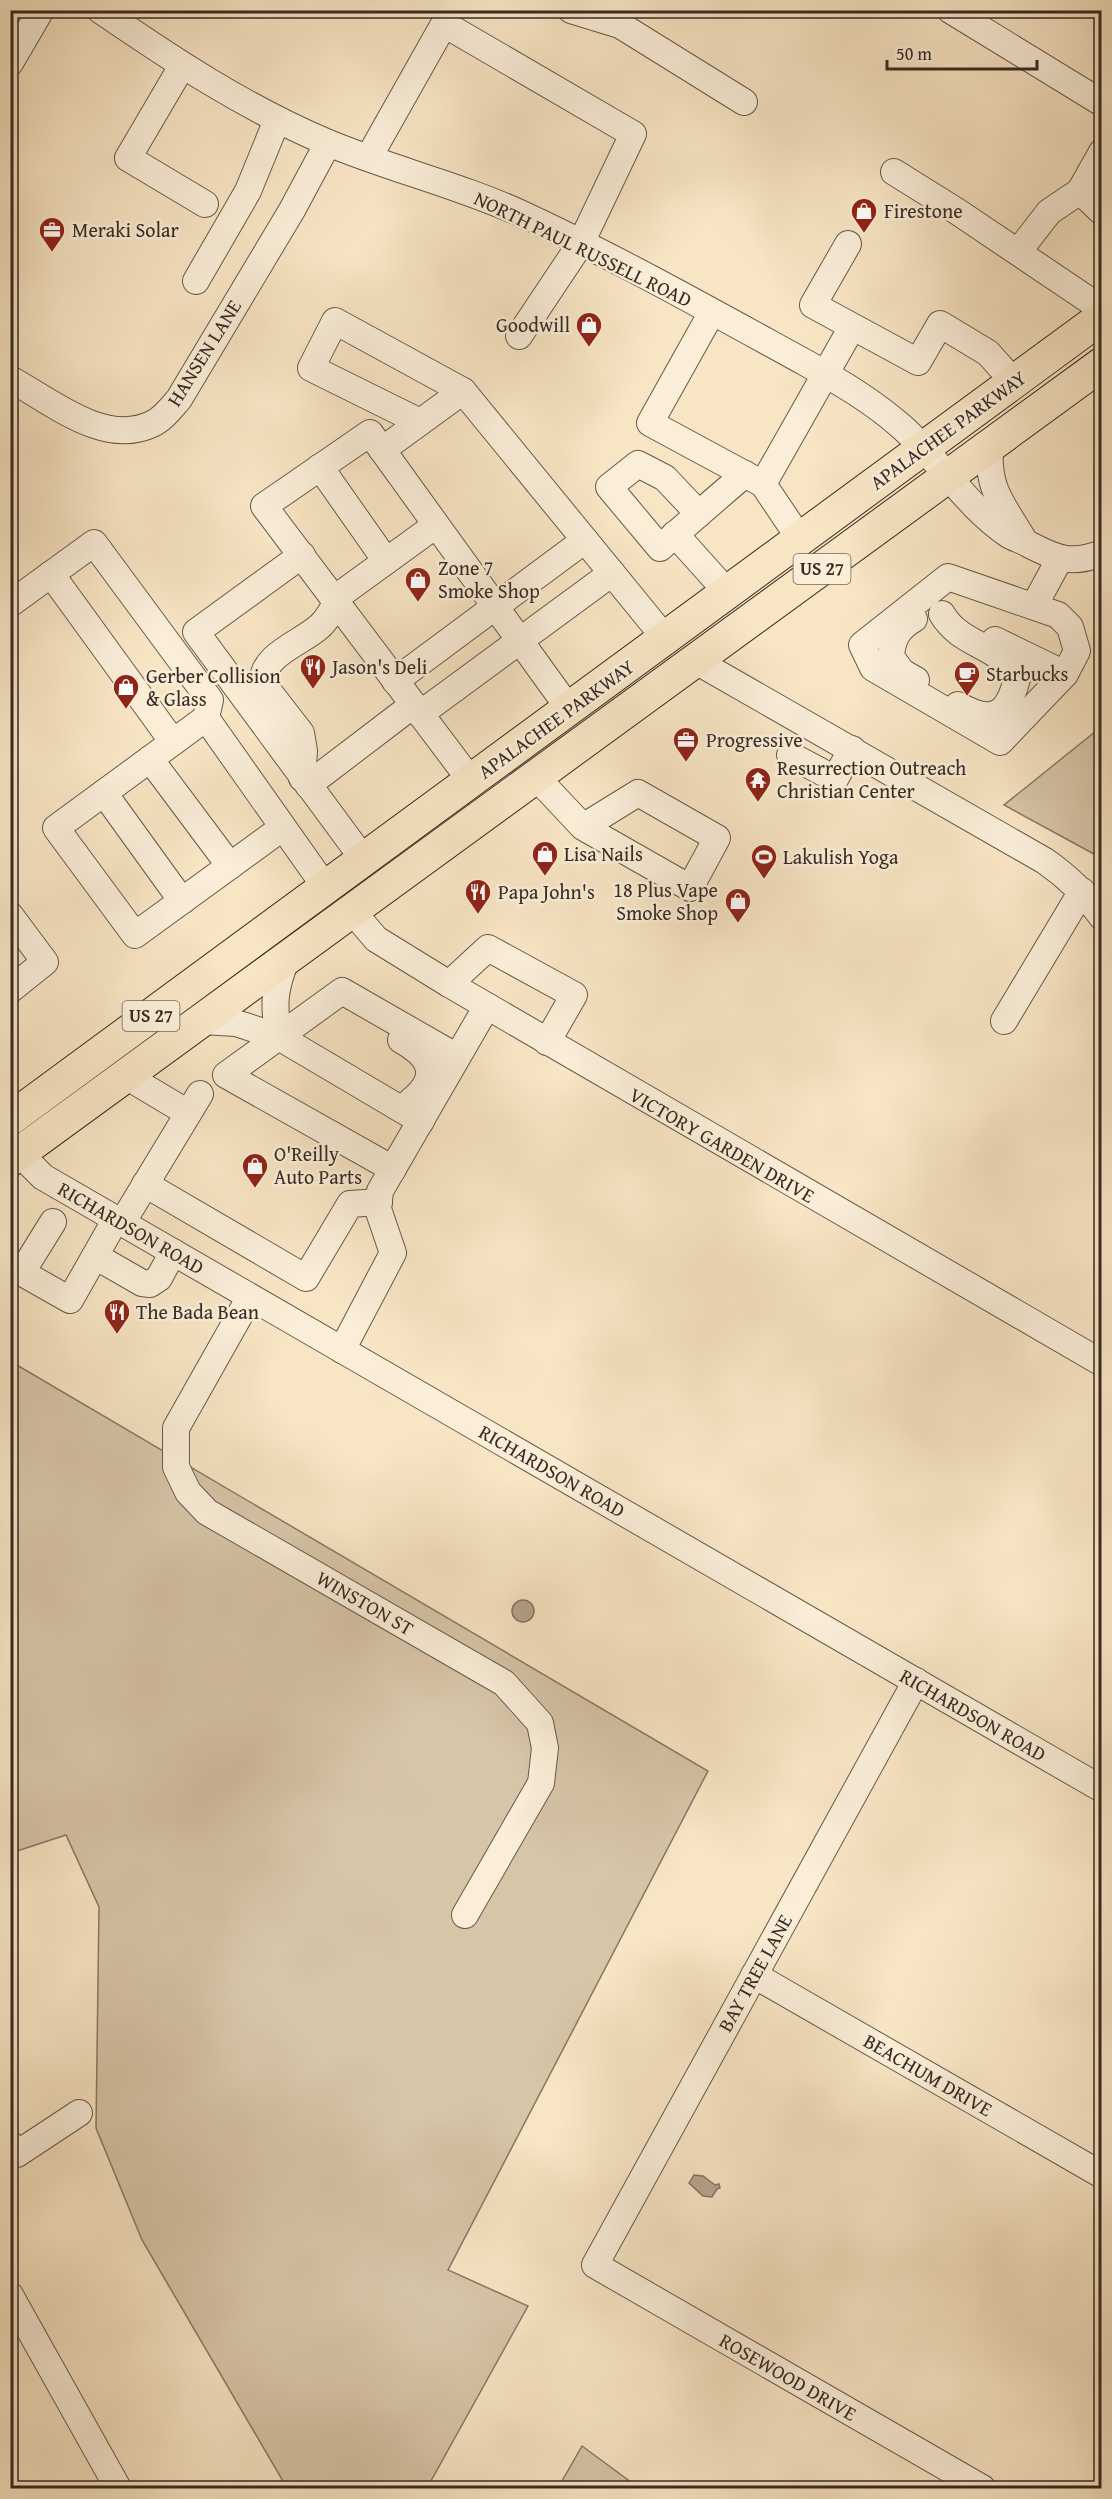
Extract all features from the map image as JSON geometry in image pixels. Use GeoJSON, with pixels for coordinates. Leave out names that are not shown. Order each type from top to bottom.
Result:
{"type":"FeatureCollection","features":[{"type":"Feature","properties":{"kind":"main road","name":"APALACHEE PARKWAY"},"geometry":{"type":"LineString","coordinates":[[10,1119],[570,710],[1101,317]]}},
{"type":"Feature","properties":{"kind":"main road","name":"APALACHEE PARKWAY"},"geometry":{"type":"LineString","coordinates":[[14,1152],[126,1076],[353,912],[1101,364]]}},
{"type":"Feature","properties":{"kind":"main road"},"geometry":{"type":"LineString","coordinates":[[544,771],[571,727],[570,710],[611,723]]}},
{"type":"Feature","properties":{"kind":"main road"},"geometry":{"type":"LineString","coordinates":[[353,912],[351,889],[364,860]]}},
{"type":"Feature","properties":{"kind":"street"},"geometry":{"type":"LineString","coordinates":[[10,63],[41,10]]}},
{"type":"Feature","properties":{"kind":"street"},"geometry":{"type":"LineString","coordinates":[[571,10],[620,25],[744,102]]}},
{"type":"Feature","properties":{"kind":"street"},"geometry":{"type":"LineString","coordinates":[[950,10],[1101,104]]}},
{"type":"Feature","properties":{"kind":"street","name":"NORTH PAUL RUSSELL ROAD"},"geometry":{"type":"LineString","coordinates":[[105,12],[182,66],[277,120],[328,143],[511,209],[581,243],[825,374],[881,409],[924,447],[972,503],[1010,536],[1059,560]]}},
{"type":"Feature","properties":{"kind":"street"},"geometry":{"type":"LineString","coordinates":[[369,157],[444,24],[633,134],[581,243],[519,336]]}},
{"type":"Feature","properties":{"kind":"street"},"geometry":{"type":"LineString","coordinates":[[182,66],[128,158],[205,204]]}},
{"type":"Feature","properties":{"kind":"street"},"geometry":{"type":"LineString","coordinates":[[196,281],[249,191],[277,120]]}},
{"type":"Feature","properties":{"kind":"street","name":"HANSEN LANE"},"geometry":{"type":"LineString","coordinates":[[10,379],[105,429],[131,431],[152,424],[165,415],[179,399],[292,210],[328,143]]}},
{"type":"Feature","properties":{"kind":"street"},"geometry":{"type":"LineString","coordinates":[[1018,252],[1049,212],[1080,191],[1101,152]]}},
{"type":"Feature","properties":{"kind":"street"},"geometry":{"type":"LineString","coordinates":[[894,172],[1101,309]]}},
{"type":"Feature","properties":{"kind":"street"},"geometry":{"type":"LineString","coordinates":[[1080,191],[1101,212]]}},
{"type":"Feature","properties":{"kind":"street"},"geometry":{"type":"LineString","coordinates":[[848,244],[813,305],[918,362],[940,324],[988,353],[1014,382]]}},
{"type":"Feature","properties":{"kind":"street"},"geometry":{"type":"LineString","coordinates":[[712,312],[650,423],[754,479],[800,539]]}},
{"type":"Feature","properties":{"kind":"street"},"geometry":{"type":"LineString","coordinates":[[420,422],[311,368],[335,321],[463,391],[665,638]]}},
{"type":"Feature","properties":{"kind":"street"},"geometry":{"type":"LineString","coordinates":[[668,541],[699,514],[754,479],[825,374],[852,327]]}},
{"type":"Feature","properties":{"kind":"street"},"geometry":{"type":"LineString","coordinates":[[382,450],[463,391]]}},
{"type":"Feature","properties":{"kind":"street"},"geometry":{"type":"LineString","coordinates":[[471,781],[264,506],[370,433],[570,710]]}},
{"type":"Feature","properties":{"kind":"street"},"geometry":{"type":"LineString","coordinates":[[990,446],[989,472],[994,489],[1025,542]]}},
{"type":"Feature","properties":{"kind":"street"},"geometry":{"type":"LineString","coordinates":[[699,514],[665,478],[638,464],[609,487],[727,592]]}},
{"type":"Feature","properties":{"kind":"street"},"geometry":{"type":"LineString","coordinates":[[320,467],[386,561]]}},
{"type":"Feature","properties":{"kind":"street"},"geometry":{"type":"LineString","coordinates":[[230,679],[436,525]]}},
{"type":"Feature","properties":{"kind":"street"},"geometry":{"type":"LineString","coordinates":[[395,681],[585,540]]}},
{"type":"Feature","properties":{"kind":"street"},"geometry":{"type":"LineString","coordinates":[[10,604],[94,543],[210,700],[206,718],[56,828],[135,935],[282,828]]}},
{"type":"Feature","properties":{"kind":"street"},"geometry":{"type":"LineString","coordinates":[[1034,606],[1059,560],[1084,559],[1101,553]]}},
{"type":"Feature","properties":{"kind":"street"},"geometry":{"type":"LineString","coordinates":[[302,555],[196,632],[364,860]]}},
{"type":"Feature","properties":{"kind":"street"},"geometry":{"type":"LineString","coordinates":[[305,781],[519,641],[612,573]]}},
{"type":"Feature","properties":{"kind":"street"},"geometry":{"type":"LineString","coordinates":[[51,574],[173,742]]}},
{"type":"Feature","properties":{"kind":"street"},"geometry":{"type":"LineString","coordinates":[[948,577],[1058,615],[1070,627],[1077,651],[1065,674],[1000,742],[873,668],[862,645],[948,577]]}},
{"type":"Feature","properties":{"kind":"street"},"geometry":{"type":"LineString","coordinates":[[948,577],[942,614],[951,629],[1011,664],[1017,679],[1007,705],[998,714],[978,716],[902,672],[891,657],[895,636],[904,625],[919,615],[948,577]]}},
{"type":"Feature","properties":{"kind":"street"},"geometry":{"type":"LineString","coordinates":[[305,781],[301,733],[262,684],[262,676],[269,663],[321,625],[336,601]]}},
{"type":"Feature","properties":{"kind":"street"},"geometry":{"type":"LineString","coordinates":[[942,614],[1065,674]]}},
{"type":"Feature","properties":{"kind":"street"},"geometry":{"type":"LineString","coordinates":[[696,661],[1035,854],[1068,876],[1101,917]]}},
{"type":"Feature","properties":{"kind":"street"},"geometry":{"type":"LineString","coordinates":[[206,718],[326,888]]}},
{"type":"Feature","properties":{"kind":"street"},"geometry":{"type":"LineString","coordinates":[[808,724],[785,765],[835,779],[852,749]]}},
{"type":"Feature","properties":{"kind":"street"},"geometry":{"type":"LineString","coordinates":[[150,759],[230,866]]}},
{"type":"Feature","properties":{"kind":"street"},"geometry":{"type":"LineString","coordinates":[[544,771],[583,827],[690,888],[717,838],[638,793],[583,827]]}},
{"type":"Feature","properties":{"kind":"street"},"geometry":{"type":"LineString","coordinates":[[104,793],[182,901]]}},
{"type":"Feature","properties":{"kind":"street"},"geometry":{"type":"LineString","coordinates":[[1004,1021],[1082,891]]}},
{"type":"Feature","properties":{"kind":"street","name":"VICTORY GARDEN DRIVE"},"geometry":{"type":"LineString","coordinates":[[353,912],[376,939],[450,984],[1101,1363]]}},
{"type":"Feature","properties":{"kind":"street"},"geometry":{"type":"LineString","coordinates":[[10,990],[45,962],[11,915]]}},
{"type":"Feature","properties":{"kind":"street"},"geometry":{"type":"LineString","coordinates":[[450,984],[488,948],[574,995],[547,1042]]}},
{"type":"Feature","properties":{"kind":"street"},"geometry":{"type":"LineString","coordinates":[[279,1037],[274,1008],[277,984],[286,960]]}},
{"type":"Feature","properties":{"kind":"street"},"geometry":{"type":"LineString","coordinates":[[393,1169],[226,1075],[342,991],[457,1057]]}},
{"type":"Feature","properties":{"kind":"street"},"geometry":{"type":"LineString","coordinates":[[330,999],[420,1051],[426,1059],[428,1076],[417,1096],[410,1102],[378,1095]]}},
{"type":"Feature","properties":{"kind":"street"},"geometry":{"type":"LineString","coordinates":[[342,1350],[393,1253],[378,1209],[380,1191],[487,1006]]}},
{"type":"Feature","properties":{"kind":"street"},"geometry":{"type":"LineString","coordinates":[[202,1021],[236,1023],[279,1037],[421,1120]]}},
{"type":"Feature","properties":{"kind":"street"},"geometry":{"type":"LineString","coordinates":[[53,1222],[16,1269],[70,1300],[95,1256],[146,1184],[194,1104],[126,1076]]}},
{"type":"Feature","properties":{"kind":"street","name":"RICHARDSON ROAD"},"geometry":{"type":"LineString","coordinates":[[14,1152],[43,1177],[1101,1789]]}},
{"type":"Feature","properties":{"kind":"street"},"geometry":{"type":"LineString","coordinates":[[146,1184],[306,1278],[350,1204],[379,1202]]}},
{"type":"Feature","properties":{"kind":"street"},"geometry":{"type":"LineString","coordinates":[[95,1256],[142,1283],[150,1284],[159,1278],[173,1252]]}},
{"type":"Feature","properties":{"kind":"street","name":"WINSTON ST"},"geometry":{"type":"LineString","coordinates":[[250,1297],[176,1428],[176,1467],[188,1492],[207,1512],[504,1683],[540,1723],[545,1748],[541,1783],[465,1916]]}},
{"type":"Feature","properties":{"kind":"street","name":"BAY TREE LANE"},"geometry":{"type":"LineString","coordinates":[[595,2265],[916,1681]]}},
{"type":"Feature","properties":{"kind":"street","name":"BEACHUM DRIVE"},"geometry":{"type":"LineString","coordinates":[[754,1975],[1101,2175]]}},
{"type":"Feature","properties":{"kind":"street"},"geometry":{"type":"LineString","coordinates":[[10,2144],[17,2154],[80,2113]]}},
{"type":"Feature","properties":{"kind":"street","name":"ROSEWOOD DRIVE"},"geometry":{"type":"LineString","coordinates":[[595,2265],[982,2488]]}},
{"type":"Feature","properties":{"kind":"street"},"geometry":{"type":"LineString","coordinates":[[10,2295],[118,2488]]}},
{"type":"Feature","properties":{"kind":"shaded area"},"geometry":{"type":"Polygon","coordinates":[[[1101,727],[1101,848],[1094,854],[1004,805],[1101,727]]]}},
{"type":"Feature","properties":{"kind":"shaded area"},"geometry":{"type":"Polygon","coordinates":[[[10,1361],[708,1771],[448,2270],[528,2306],[427,2488],[287,2488],[142,2240],[96,2128],[99,1907],[66,1835],[11,1853],[10,1361]]]}},
{"type":"Feature","properties":{"kind":"shaded area"},"geometry":{"type":"Polygon","coordinates":[[[523,1600],[531,1603],[534,1611],[531,1619],[523,1622],[515,1619],[512,1611],[515,1603],[523,1600]]]}},
{"type":"Feature","properties":{"kind":"shaded area"},"geometry":{"type":"Polygon","coordinates":[[[694,2175],[703,2176],[715,2185],[719,2184],[720,2188],[712,2197],[703,2196],[689,2183],[694,2175]]]}},
{"type":"Feature","properties":{"kind":"shaded area"},"geometry":{"type":"Polygon","coordinates":[[[582,2446],[639,2488],[558,2488],[582,2446]]]}},
{"type":"Feature","properties":{"kind":"place","name":"Firestone"},"geometry":{"type":"Point","coordinates":[864,234]}},
{"type":"Feature","properties":{"kind":"place","name":"Meraki Solar"},"geometry":{"type":"Point","coordinates":[52,253]}},
{"type":"Feature","properties":{"kind":"place","name":"Goodwill"},"geometry":{"type":"Point","coordinates":[589,348]}},
{"type":"Feature","properties":{"kind":"place","name":"Zone 7 Smoke Shop"},"geometry":{"type":"Point","coordinates":[418,603]}},
{"type":"Feature","properties":{"kind":"place","name":"Jason's Deli"},"geometry":{"type":"Point","coordinates":[313,690]}},
{"type":"Feature","properties":{"kind":"place","name":"Starbucks"},"geometry":{"type":"Point","coordinates":[967,697]}},
{"type":"Feature","properties":{"kind":"place","name":"Gerber Collision & Glass"},"geometry":{"type":"Point","coordinates":[126,710]}},
{"type":"Feature","properties":{"kind":"place","name":"Progressive"},"geometry":{"type":"Point","coordinates":[686,763]}},
{"type":"Feature","properties":{"kind":"place","name":"Resurrection Outreach Christian Center"},"geometry":{"type":"Point","coordinates":[758,803]}},
{"type":"Feature","properties":{"kind":"place","name":"Lisa Nails"},"geometry":{"type":"Point","coordinates":[545,877]}},
{"type":"Feature","properties":{"kind":"place","name":"Lakulish Yoga"},"geometry":{"type":"Point","coordinates":[764,880]}},
{"type":"Feature","properties":{"kind":"place","name":"Papa John's"},"geometry":{"type":"Point","coordinates":[478,915]}},
{"type":"Feature","properties":{"kind":"place","name":"18 Plus Vape Smoke Shop"},"geometry":{"type":"Point","coordinates":[738,924]}},
{"type":"Feature","properties":{"kind":"place","name":"O'Reilly Auto Parts"},"geometry":{"type":"Point","coordinates":[255,1189]}},
{"type":"Feature","properties":{"kind":"place","name":"The Bada Bean"},"geometry":{"type":"Point","coordinates":[117,1335]}}]}
